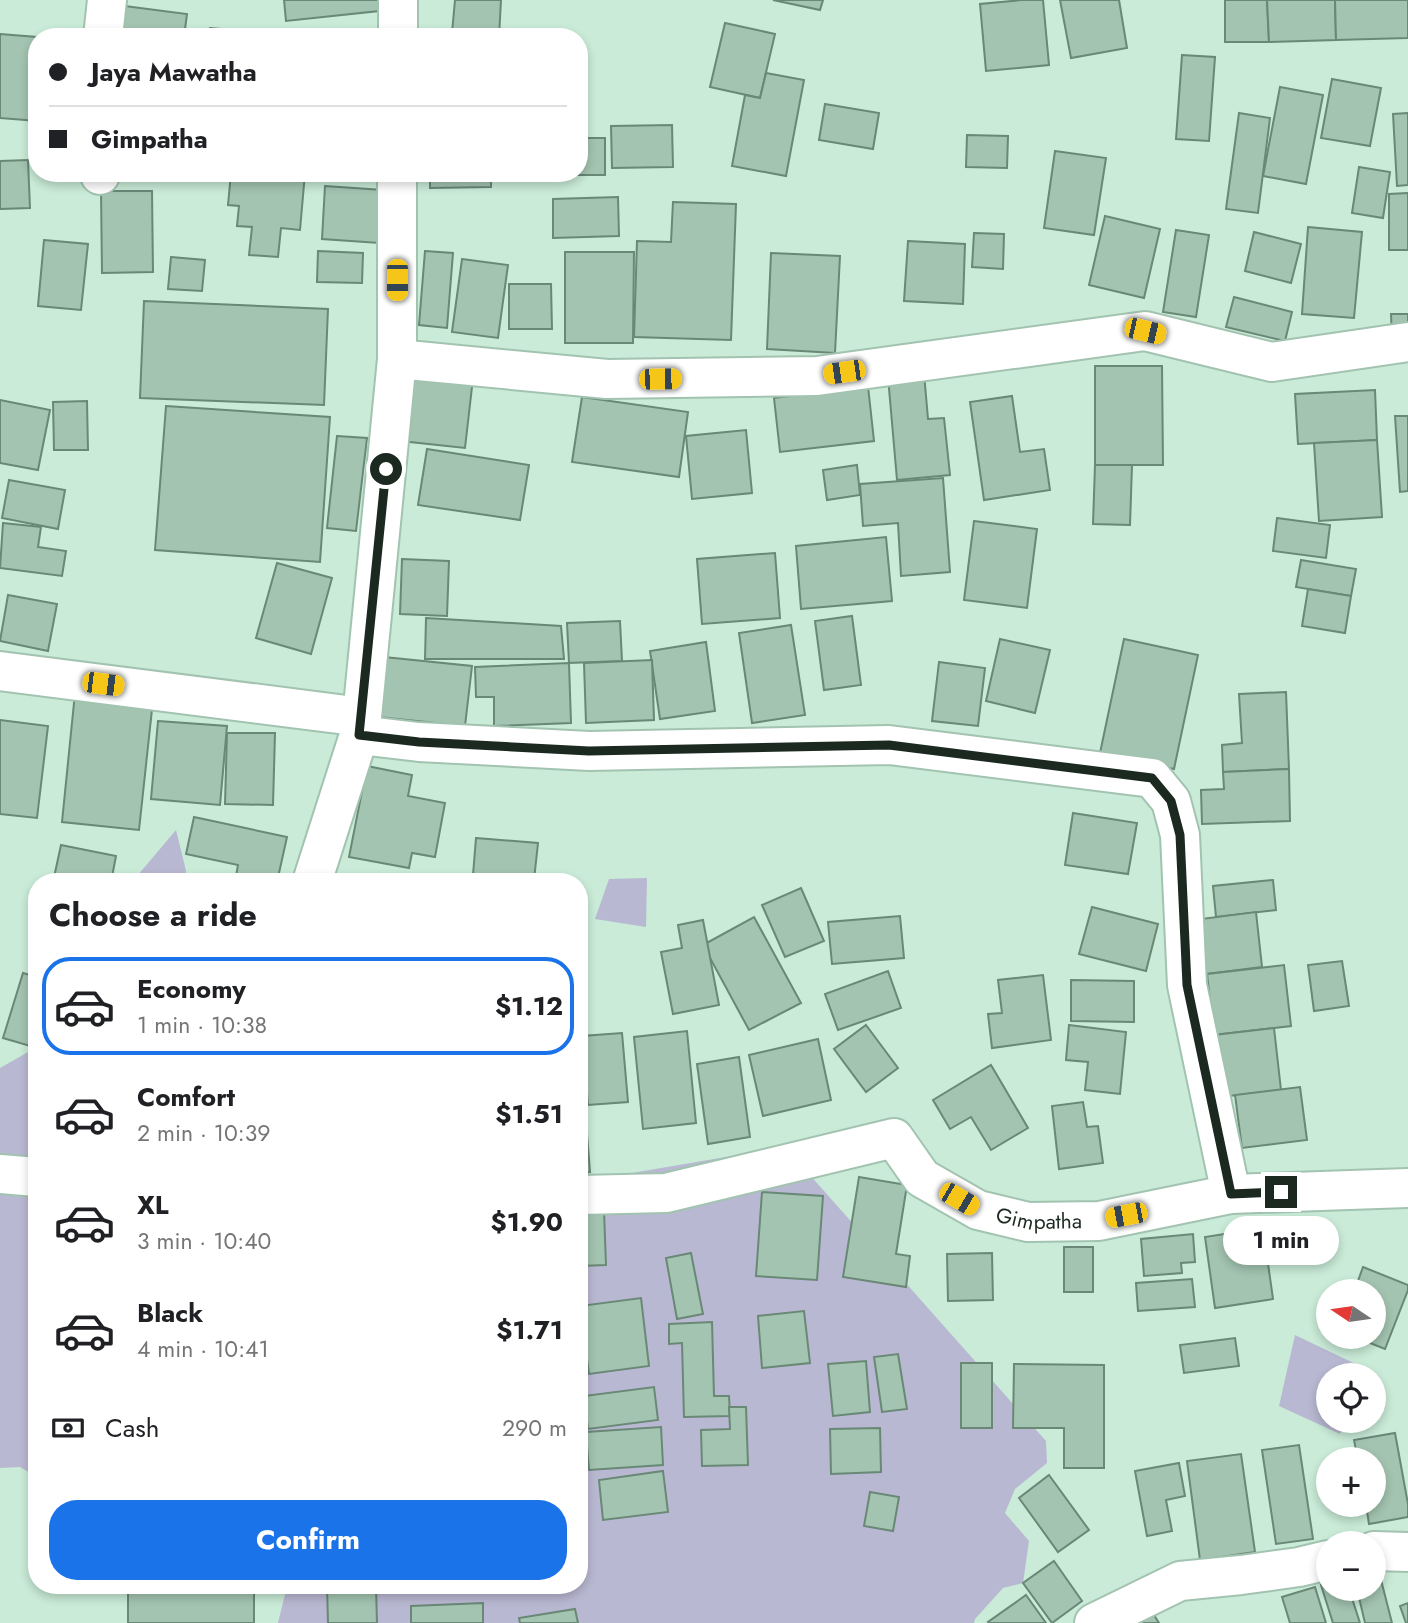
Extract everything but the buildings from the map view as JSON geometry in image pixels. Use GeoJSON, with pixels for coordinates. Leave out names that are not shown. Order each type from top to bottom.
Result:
{"type":"FeatureCollection","features":[{"type":"Feature","properties":{"kind":"street"},"geometry":{"type":"LineString","coordinates":[[104,28],[107,0]]}},
{"type":"Feature","properties":{"kind":"street"},"geometry":{"type":"LineString","coordinates":[[398,0],[398,28]]}},
{"type":"Feature","properties":{"kind":"street"},"geometry":{"type":"LineString","coordinates":[[315,873],[361,726],[397,359],[397,182]]}},
{"type":"Feature","properties":{"kind":"street"},"geometry":{"type":"LineString","coordinates":[[397,359],[607,379],[775,377],[817,376],[1145,331],[1272,362],[1408,342]]}},
{"type":"Feature","properties":{"kind":"street"},"geometry":{"type":"LineString","coordinates":[[0,671],[361,726],[419,742],[589,751],[889,745],[1152,778],[1171,801],[1180,835],[1187,985],[1231,1194]]}},
{"type":"Feature","properties":{"kind":"street","name":"Gimpatha"},"geometry":{"type":"LineString","coordinates":[[588,1195],[666,1193],[894,1138],[922,1178],[978,1210],[1028,1222],[1099,1220],[1231,1194],[1394,1188]]}},
{"type":"Feature","properties":{"kind":"street"},"geometry":{"type":"LineString","coordinates":[[1394,1188],[1408,1161]]}},
{"type":"Feature","properties":{"kind":"street"},"geometry":{"type":"LineString","coordinates":[[0,1174],[28,1176]]}},
{"type":"Feature","properties":{"kind":"street"},"geometry":{"type":"LineString","coordinates":[[1386,1551],[1408,1552]]}},
{"type":"Feature","properties":{"kind":"street"},"geometry":{"type":"LineString","coordinates":[[1094,1623],[1180,1581],[1241,1575],[1316,1563]]}},
{"type":"Feature","properties":{"kind":"shaded area"},"geometry":{"type":"Polygon","coordinates":[[[176,830],[186,873],[140,873],[176,830]]]}},
{"type":"Feature","properties":{"kind":"shaded area"},"geometry":{"type":"Polygon","coordinates":[[[647,878],[646,927],[595,919],[609,879],[647,878]]]}},
{"type":"Feature","properties":{"kind":"shaded area"},"geometry":{"type":"Polygon","coordinates":[[[28,1052],[28,1472],[20,1467],[0,1468],[0,1068],[28,1052]]]}},
{"type":"Feature","properties":{"kind":"shaded area"},"geometry":{"type":"Polygon","coordinates":[[[785,1147],[1046,1441],[1047,1463],[1015,1489],[1005,1513],[1029,1541],[1023,1583],[1003,1588],[974,1623],[278,1623],[285,1594],[588,1594],[588,1180],[785,1147]]]}},
{"type":"Feature","properties":{"kind":"shaded area"},"geometry":{"type":"Polygon","coordinates":[[[1295,1335],[1316,1345],[1316,1349],[1324,1349],[1354,1363],[1316,1363],[1316,1423],[1279,1406],[1295,1335]]]}},
{"type":"Feature","properties":{"kind":"route"},"geometry":{"type":"LineString","coordinates":[[386,469],[359,735],[419,742],[589,751],[889,745],[1152,778],[1171,801],[1180,835],[1187,985],[1231,1194],[1281,1192]]}}]}
